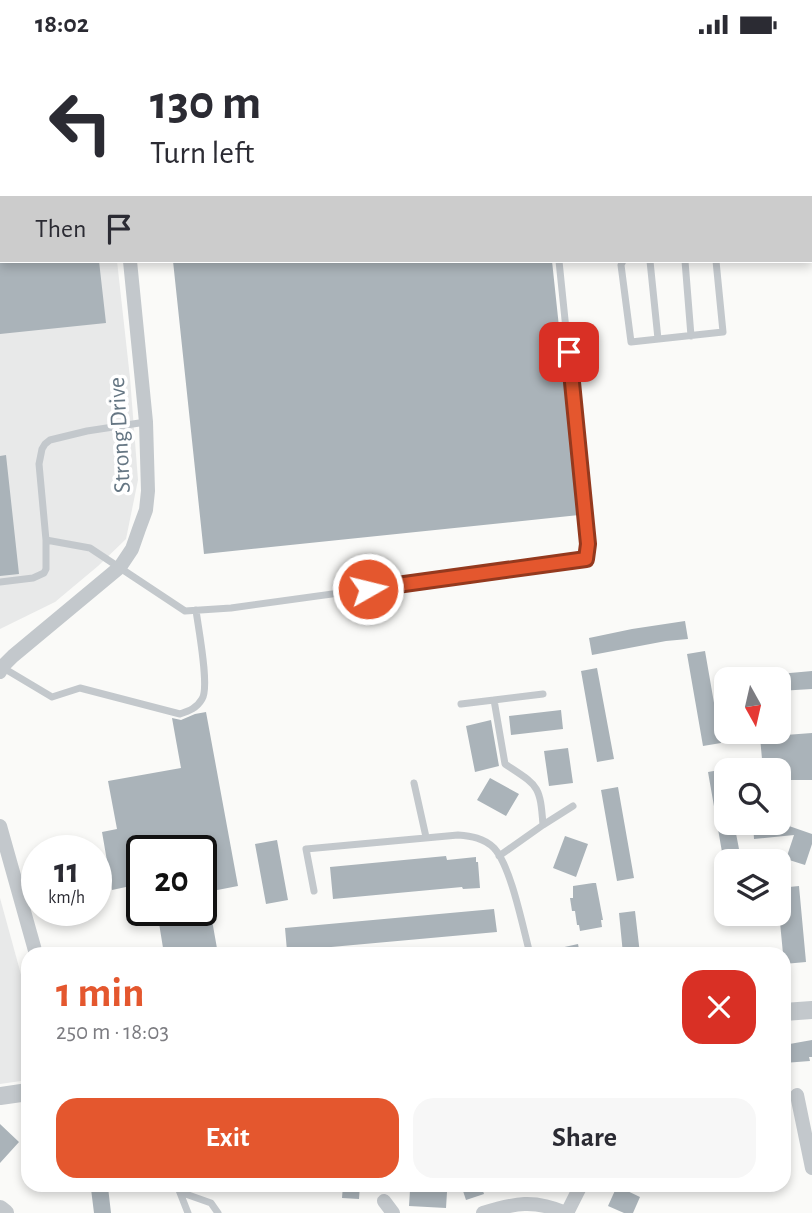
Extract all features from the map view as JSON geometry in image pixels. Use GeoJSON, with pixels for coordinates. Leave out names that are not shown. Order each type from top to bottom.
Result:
{"type":"FeatureCollection","features":[{"type":"Feature","properties":{"kind":"street","name":"Strong Drive"},"geometry":{"type":"LineString","coordinates":[[1,668],[120,568],[132,549],[146,510],[146,422],[130,263]]}},
{"type":"Feature","properties":{"kind":"street"},"geometry":{"type":"LineString","coordinates":[[0,826],[34,947]]}},
{"type":"Feature","properties":{"kind":"street"},"geometry":{"type":"LineString","coordinates":[[791,1012],[812,1010]]}},
{"type":"Feature","properties":{"kind":"street"},"geometry":{"type":"LineString","coordinates":[[0,1096],[21,1092]]}},
{"type":"Feature","properties":{"kind":"street"},"geometry":{"type":"LineString","coordinates":[[797,1095],[812,1168]]}},
{"type":"Feature","properties":{"kind":"street"},"geometry":{"type":"LineString","coordinates":[[483,1213],[512,1205],[529,1204],[550,1206],[566,1213],[576,1192]]}},
{"type":"Feature","properties":{"kind":"street"},"geometry":{"type":"LineString","coordinates":[[384,1201],[393,1213]]}},
{"type":"Feature","properties":{"kind":"street"},"geometry":{"type":"LineString","coordinates":[[0,1209],[5,1213]]}},
{"type":"Feature","properties":{"kind":"lane"},"geometry":{"type":"LineString","coordinates":[[46,540],[90,548],[185,611],[245,606],[586,559],[588,544],[559,263]]}},
{"type":"Feature","properties":{"kind":"lane"},"geometry":{"type":"LineString","coordinates":[[622,263],[631,342],[723,333],[716,263]]}},
{"type":"Feature","properties":{"kind":"lane"},"geometry":{"type":"LineString","coordinates":[[650,263],[658,339]]}},
{"type":"Feature","properties":{"kind":"lane"},"geometry":{"type":"LineString","coordinates":[[685,263],[691,336]]}},
{"type":"Feature","properties":{"kind":"lane"},"geometry":{"type":"LineString","coordinates":[[0,582],[33,578],[44,573],[46,569],[39,464],[45,444],[50,440],[87,431],[146,422]]}},
{"type":"Feature","properties":{"kind":"lane"},"geometry":{"type":"LineString","coordinates":[[1,668],[52,697],[80,688],[180,714],[194,709],[204,697],[205,678],[196,610]]}},
{"type":"Feature","properties":{"kind":"lane"},"geometry":{"type":"LineString","coordinates":[[461,704],[543,694]]}},
{"type":"Feature","properties":{"kind":"lane"},"geometry":{"type":"LineString","coordinates":[[494,700],[505,764],[535,784],[541,800],[543,825]]}},
{"type":"Feature","properties":{"kind":"lane"},"geometry":{"type":"LineString","coordinates":[[414,783],[426,837]]}},
{"type":"Feature","properties":{"kind":"lane"},"geometry":{"type":"LineString","coordinates":[[499,856],[573,806]]}},
{"type":"Feature","properties":{"kind":"lane"},"geometry":{"type":"LineString","coordinates":[[314,891],[306,849],[426,837],[469,836],[487,843],[505,866],[528,947]]}},
{"type":"Feature","properties":{"kind":"lane"},"geometry":{"type":"LineString","coordinates":[[180,1192],[188,1213]]}},
{"type":"Feature","properties":{"kind":"lane"},"geometry":{"type":"LineString","coordinates":[[187,1192],[211,1203],[218,1213]]}},
{"type":"Feature","properties":{"kind":"shaded area"},"geometry":{"type":"Polygon","coordinates":[[[0,263],[117,263],[138,480],[126,539],[55,602],[0,629],[0,263]]]}},
{"type":"Feature","properties":{"kind":"shaded area"},"geometry":{"type":"Polygon","coordinates":[[[0,898],[21,974],[21,1081],[0,1084],[0,898]]]}},
{"type":"Feature","properties":{"kind":"building"},"geometry":{"type":"Polygon","coordinates":[[[0,263],[99,263],[106,323],[0,334],[0,263]]]}},
{"type":"Feature","properties":{"kind":"building"},"geometry":{"type":"Polygon","coordinates":[[[173,263],[552,263],[579,515],[204,554],[173,263]]]}},
{"type":"Feature","properties":{"kind":"building"},"geometry":{"type":"Polygon","coordinates":[[[6,455],[19,574],[0,576],[0,456],[6,455]]]}},
{"type":"Feature","properties":{"kind":"building"},"geometry":{"type":"Polygon","coordinates":[[[685,621],[688,639],[592,655],[589,638],[685,621]]]}},
{"type":"Feature","properties":{"kind":"building"},"geometry":{"type":"Polygon","coordinates":[[[705,651],[714,703],[715,744],[703,746],[687,654],[705,651]]]}},
{"type":"Feature","properties":{"kind":"building"},"geometry":{"type":"Polygon","coordinates":[[[597,668],[614,759],[597,762],[581,671],[597,668]]]}},
{"type":"Feature","properties":{"kind":"building"},"geometry":{"type":"Polygon","coordinates":[[[812,671],[812,689],[791,690],[791,673],[812,671]]]}},
{"type":"Feature","properties":{"kind":"building"},"geometry":{"type":"Polygon","coordinates":[[[561,710],[563,729],[511,735],[509,716],[561,710]]]}},
{"type":"Feature","properties":{"kind":"building"},"geometry":{"type":"Polygon","coordinates":[[[206,712],[238,886],[217,890],[217,835],[126,835],[126,887],[112,890],[112,835],[103,835],[102,832],[117,829],[108,781],[181,768],[172,718],[181,720],[206,712]]]}},
{"type":"Feature","properties":{"kind":"building"},"geometry":{"type":"Polygon","coordinates":[[[491,720],[499,766],[475,772],[466,726],[491,720]]]}},
{"type":"Feature","properties":{"kind":"building"},"geometry":{"type":"Polygon","coordinates":[[[812,733],[812,780],[791,780],[791,758],[762,758],[761,744],[791,744],[791,735],[812,733]]]}},
{"type":"Feature","properties":{"kind":"building"},"geometry":{"type":"Polygon","coordinates":[[[568,748],[573,783],[549,786],[544,751],[568,748]]]}},
{"type":"Feature","properties":{"kind":"building"},"geometry":{"type":"Polygon","coordinates":[[[714,771],[714,806],[708,772],[714,771]]]}},
{"type":"Feature","properties":{"kind":"building"},"geometry":{"type":"Polygon","coordinates":[[[490,778],[519,794],[506,816],[477,800],[490,778]]]}},
{"type":"Feature","properties":{"kind":"building"},"geometry":{"type":"Polygon","coordinates":[[[618,787],[634,878],[617,881],[601,790],[618,787]]]}},
{"type":"Feature","properties":{"kind":"building"},"geometry":{"type":"Polygon","coordinates":[[[791,827],[812,834],[812,844],[805,865],[791,861],[789,849],[794,835],[754,839],[754,835],[791,835],[791,827]]]}},
{"type":"Feature","properties":{"kind":"building"},"geometry":{"type":"Polygon","coordinates":[[[719,835],[736,835],[739,849],[721,849],[719,835]]]}},
{"type":"Feature","properties":{"kind":"building"},"geometry":{"type":"Polygon","coordinates":[[[565,836],[588,844],[576,877],[553,868],[565,836]]]}},
{"type":"Feature","properties":{"kind":"building"},"geometry":{"type":"Polygon","coordinates":[[[277,840],[288,900],[266,904],[255,844],[277,840]]]}},
{"type":"Feature","properties":{"kind":"building"},"geometry":{"type":"Polygon","coordinates":[[[446,856],[447,860],[476,857],[480,888],[462,887],[333,899],[330,867],[446,856]]]}},
{"type":"Feature","properties":{"kind":"building"},"geometry":{"type":"Polygon","coordinates":[[[596,883],[602,927],[580,931],[575,911],[572,911],[570,898],[573,898],[573,886],[596,883]]]}},
{"type":"Feature","properties":{"kind":"building"},"geometry":{"type":"Polygon","coordinates":[[[799,886],[806,962],[791,963],[791,947],[782,947],[780,926],[791,926],[791,887],[799,886]]]}},
{"type":"Feature","properties":{"kind":"building"},"geometry":{"type":"Polygon","coordinates":[[[494,909],[497,932],[331,947],[287,947],[285,928],[494,909]]]}},
{"type":"Feature","properties":{"kind":"building"},"geometry":{"type":"Polygon","coordinates":[[[635,911],[639,947],[622,947],[619,913],[635,911]]]}},
{"type":"Feature","properties":{"kind":"building"},"geometry":{"type":"Polygon","coordinates":[[[159,926],[213,926],[217,947],[163,947],[159,926]]]}},
{"type":"Feature","properties":{"kind":"building"},"geometry":{"type":"Polygon","coordinates":[[[812,1040],[810,1061],[791,1062],[791,1044],[812,1040]]]}},
{"type":"Feature","properties":{"kind":"building"},"geometry":{"type":"Polygon","coordinates":[[[0,1124],[19,1142],[0,1163],[0,1124]]]}},
{"type":"Feature","properties":{"kind":"building"},"geometry":{"type":"Polygon","coordinates":[[[91,1192],[109,1192],[111,1213],[94,1213],[91,1192]]]}},
{"type":"Feature","properties":{"kind":"building"},"geometry":{"type":"Polygon","coordinates":[[[342,1192],[360,1192],[359,1199],[342,1198],[342,1192]]]}},
{"type":"Feature","properties":{"kind":"building"},"geometry":{"type":"Polygon","coordinates":[[[410,1192],[447,1192],[446,1208],[409,1206],[410,1192]]]}},
{"type":"Feature","properties":{"kind":"building"},"geometry":{"type":"Polygon","coordinates":[[[463,1192],[483,1192],[484,1194],[466,1200],[463,1192]]]}},
{"type":"Feature","properties":{"kind":"building"},"geometry":{"type":"Polygon","coordinates":[[[614,1192],[630,1192],[640,1197],[633,1213],[624,1213],[608,1206],[614,1192]]]}},
{"type":"Feature","properties":{"kind":"route"},"geometry":{"type":"LineString","coordinates":[[368,589],[586,559],[588,544],[569,352]]}}]}
